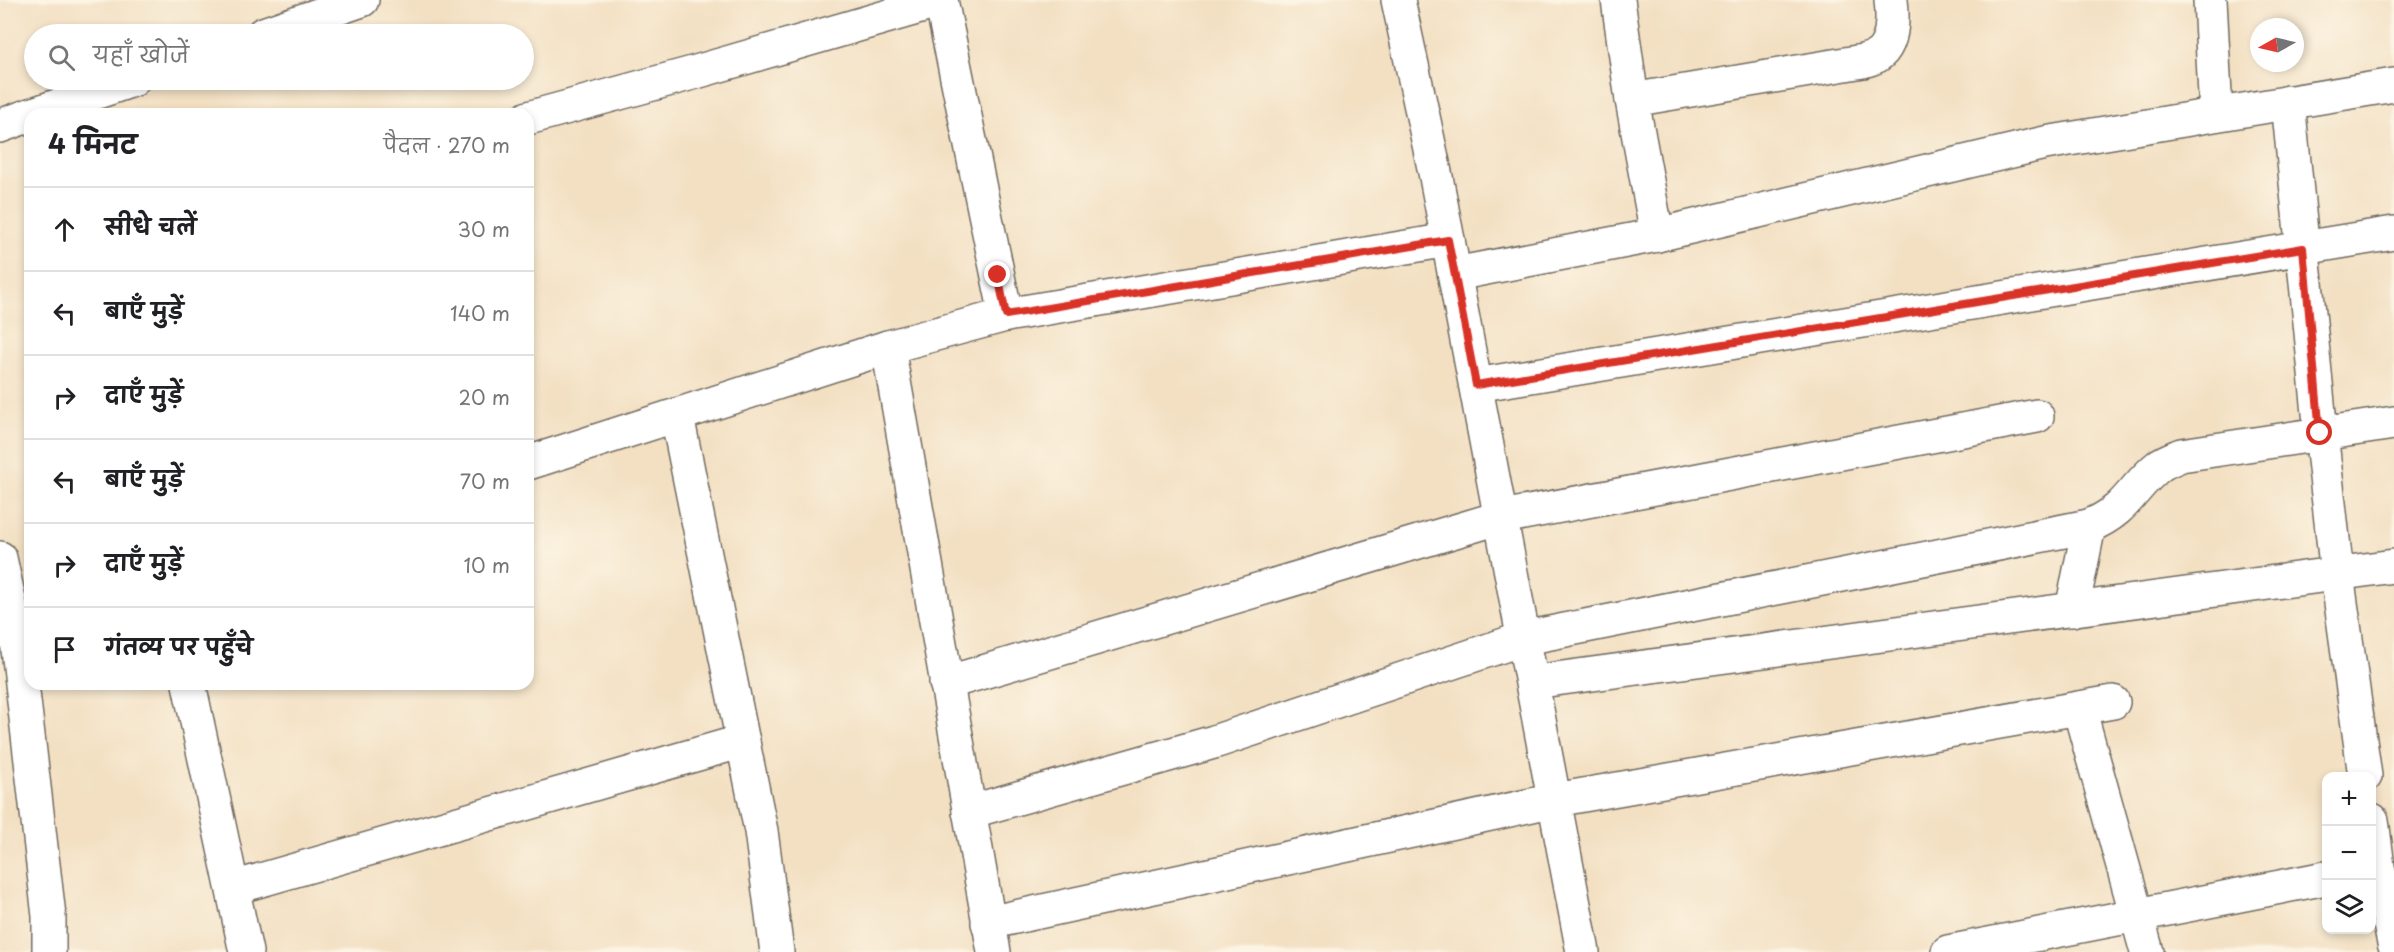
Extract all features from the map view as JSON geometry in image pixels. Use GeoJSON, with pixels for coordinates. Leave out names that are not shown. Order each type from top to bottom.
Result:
{"type":"FeatureCollection","features":[{"type":"Feature","properties":{"kind":"street"},"geometry":{"type":"LineString","coordinates":[[292,24],[362,0]]}},
{"type":"Feature","properties":{"kind":"street"},"geometry":{"type":"LineString","coordinates":[[534,116],[690,74],[941,0],[1006,315]]}},
{"type":"Feature","properties":{"kind":"street"},"geometry":{"type":"LineString","coordinates":[[1398,0],[1455,274],[1583,952]]}},
{"type":"Feature","properties":{"kind":"street"},"geometry":{"type":"LineString","coordinates":[[1618,0],[1632,100],[1657,235]]}},
{"type":"Feature","properties":{"kind":"street"},"geometry":{"type":"LineString","coordinates":[[1632,100],[1863,61],[1879,55],[1888,42],[1893,20],[1891,0]]}},
{"type":"Feature","properties":{"kind":"street"},"geometry":{"type":"LineString","coordinates":[[2210,0],[2216,114]]}},
{"type":"Feature","properties":{"kind":"street"},"geometry":{"type":"LineString","coordinates":[[1455,274],[1657,235],[2045,143],[2394,84]]}},
{"type":"Feature","properties":{"kind":"street"},"geometry":{"type":"LineString","coordinates":[[52,108],[104,90]]}},
{"type":"Feature","properties":{"kind":"street"},"geometry":{"type":"LineString","coordinates":[[2288,102],[2320,433],[2364,772]]}},
{"type":"Feature","properties":{"kind":"street"},"geometry":{"type":"LineString","coordinates":[[0,126],[24,118]]}},
{"type":"Feature","properties":{"kind":"street"},"geometry":{"type":"LineString","coordinates":[[1476,385],[2394,233]]}},
{"type":"Feature","properties":{"kind":"street"},"geometry":{"type":"LineString","coordinates":[[534,461],[888,347],[1006,315],[1448,240]]}},
{"type":"Feature","properties":{"kind":"street"},"geometry":{"type":"LineString","coordinates":[[888,347],[991,937],[1555,800],[2114,702]]}},
{"type":"Feature","properties":{"kind":"street"},"geometry":{"type":"LineString","coordinates":[[677,416],[761,831],[777,952]]}},
{"type":"Feature","properties":{"kind":"street"},"geometry":{"type":"LineString","coordinates":[[946,683],[1502,518],[2037,416]]}},
{"type":"Feature","properties":{"kind":"street"},"geometry":{"type":"LineString","coordinates":[[969,812],[1214,742],[1525,638],[2089,526],[2106,519],[2124,506],[2148,476],[2162,463],[2181,455],[2394,423]]}},
{"type":"Feature","properties":{"kind":"street"},"geometry":{"type":"LineString","coordinates":[[2072,610],[2089,526]]}},
{"type":"Feature","properties":{"kind":"street"},"geometry":{"type":"LineString","coordinates":[[0,558],[16,632],[49,916],[49,952]]}},
{"type":"Feature","properties":{"kind":"street"},"geometry":{"type":"LineString","coordinates":[[1533,682],[2394,567]]}},
{"type":"Feature","properties":{"kind":"street"},"geometry":{"type":"LineString","coordinates":[[190,690],[246,952]]}},
{"type":"Feature","properties":{"kind":"street"},"geometry":{"type":"LineString","coordinates":[[2079,708],[2147,952]]}},
{"type":"Feature","properties":{"kind":"street"},"geometry":{"type":"LineString","coordinates":[[233,888],[743,741]]}},
{"type":"Feature","properties":{"kind":"street"},"geometry":{"type":"LineString","coordinates":[[2373,826],[2394,943]]}},
{"type":"Feature","properties":{"kind":"street"},"geometry":{"type":"LineString","coordinates":[[1948,952],[2322,879]]}},
{"type":"Feature","properties":{"kind":"route"},"geometry":{"type":"LineString","coordinates":[[998,275],[1006,315],[1448,240],[1476,385],[2303,248],[2320,433]]}}]}
